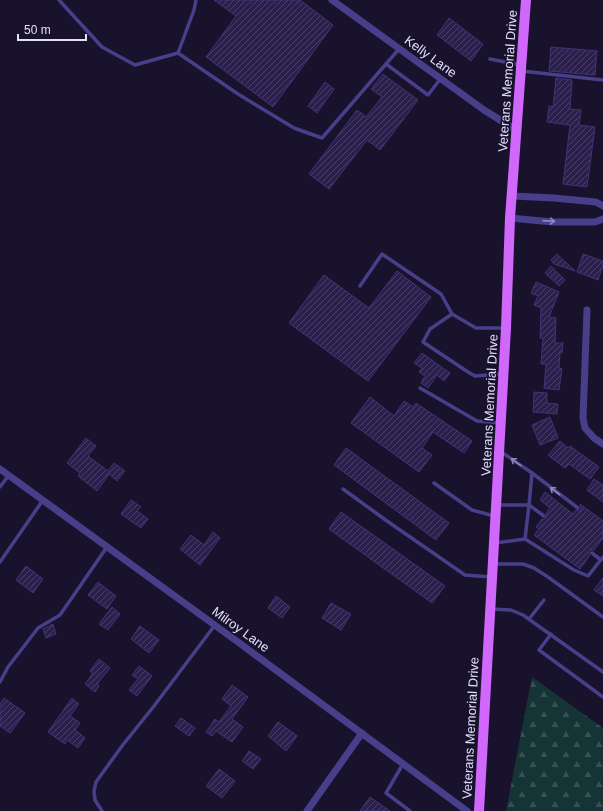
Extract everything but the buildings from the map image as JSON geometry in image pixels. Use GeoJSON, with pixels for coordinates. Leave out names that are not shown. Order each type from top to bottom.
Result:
{"type":"FeatureCollection","features":[{"type":"Feature","properties":{"kind":"main road","name":"Veterans Memorial Drive"},"geometry":{"type":"LineString","coordinates":[[479,811],[500,451],[510,218],[526,0]]}},
{"type":"Feature","properties":{"kind":"street","name":"Kelly Lane"},"geometry":{"type":"LineString","coordinates":[[332,0],[484,110],[516,130]]}},
{"type":"Feature","properties":{"kind":"street"},"geometry":{"type":"LineString","coordinates":[[512,196],[596,202],[603,206]]}},
{"type":"Feature","properties":{"kind":"street"},"geometry":{"type":"LineString","coordinates":[[510,218],[560,222],[595,222],[603,219]]}},
{"type":"Feature","properties":{"kind":"street"},"geometry":{"type":"LineString","coordinates":[[587,310],[583,418],[585,428],[594,438],[603,444]]}},
{"type":"Feature","properties":{"kind":"street","name":"Milroy Lane"},"geometry":{"type":"LineString","coordinates":[[0,469],[467,811]]}},
{"type":"Feature","properties":{"kind":"street"},"geometry":{"type":"LineString","coordinates":[[307,811],[362,733]]}},
{"type":"Feature","properties":{"kind":"lane"},"geometry":{"type":"LineString","coordinates":[[59,0],[102,47],[135,65],[178,53],[238,94],[294,128],[322,138],[399,48]]}},
{"type":"Feature","properties":{"kind":"lane"},"geometry":{"type":"LineString","coordinates":[[178,53],[194,10],[196,0]]}},
{"type":"Feature","properties":{"kind":"lane"},"geometry":{"type":"LineString","coordinates":[[490,59],[521,68],[603,80]]}},
{"type":"Feature","properties":{"kind":"lane"},"geometry":{"type":"LineString","coordinates":[[386,64],[428,95],[441,78]]}},
{"type":"Feature","properties":{"kind":"lane"},"geometry":{"type":"LineString","coordinates":[[360,286],[382,254],[441,294],[452,314],[476,328],[506,328]]}},
{"type":"Feature","properties":{"kind":"lane"},"geometry":{"type":"LineString","coordinates":[[452,314],[430,329],[423,342],[475,376],[504,374]]}},
{"type":"Feature","properties":{"kind":"lane"},"geometry":{"type":"LineString","coordinates":[[420,388],[477,421],[501,423]]}},
{"type":"Feature","properties":{"kind":"lane"},"geometry":{"type":"LineString","coordinates":[[500,451],[578,508]]}},
{"type":"Feature","properties":{"kind":"lane"},"geometry":{"type":"LineString","coordinates":[[525,539],[532,473]]}},
{"type":"Feature","properties":{"kind":"lane"},"geometry":{"type":"LineString","coordinates":[[0,487],[8,475]]}},
{"type":"Feature","properties":{"kind":"lane"},"geometry":{"type":"LineString","coordinates":[[434,483],[472,510],[496,517]]}},
{"type":"Feature","properties":{"kind":"lane"},"geometry":{"type":"LineString","coordinates":[[343,489],[464,575],[492,577]]}},
{"type":"Feature","properties":{"kind":"lane"},"geometry":{"type":"LineString","coordinates":[[0,562],[43,500]]}},
{"type":"Feature","properties":{"kind":"lane"},"geometry":{"type":"LineString","coordinates":[[496,505],[529,505],[544,516]]}},
{"type":"Feature","properties":{"kind":"lane"},"geometry":{"type":"LineString","coordinates":[[494,543],[525,539],[574,570],[588,576],[602,558],[592,553]]}},
{"type":"Feature","properties":{"kind":"lane"},"geometry":{"type":"LineString","coordinates":[[0,682],[8,667],[38,628],[60,615],[107,546]]}},
{"type":"Feature","properties":{"kind":"lane"},"geometry":{"type":"LineString","coordinates":[[493,564],[523,564],[534,568],[603,617]]}},
{"type":"Feature","properties":{"kind":"lane"},"geometry":{"type":"LineString","coordinates":[[529,619],[544,600]]}},
{"type":"Feature","properties":{"kind":"lane"},"geometry":{"type":"LineString","coordinates":[[490,608],[511,610],[523,615],[603,672]]}},
{"type":"Feature","properties":{"kind":"lane"},"geometry":{"type":"LineString","coordinates":[[102,811],[96,800],[94,791],[96,782],[215,625]]}},
{"type":"Feature","properties":{"kind":"lane"},"geometry":{"type":"LineString","coordinates":[[550,634],[539,650],[603,697]]}},
{"type":"Feature","properties":{"kind":"lane"},"geometry":{"type":"LineString","coordinates":[[404,764],[386,792],[410,811]]}},
{"type":"Feature","properties":{"kind":"green space"},"geometry":{"type":"Polygon","coordinates":[[[532,677],[603,728],[603,811],[506,811],[532,677]]]}}]}
